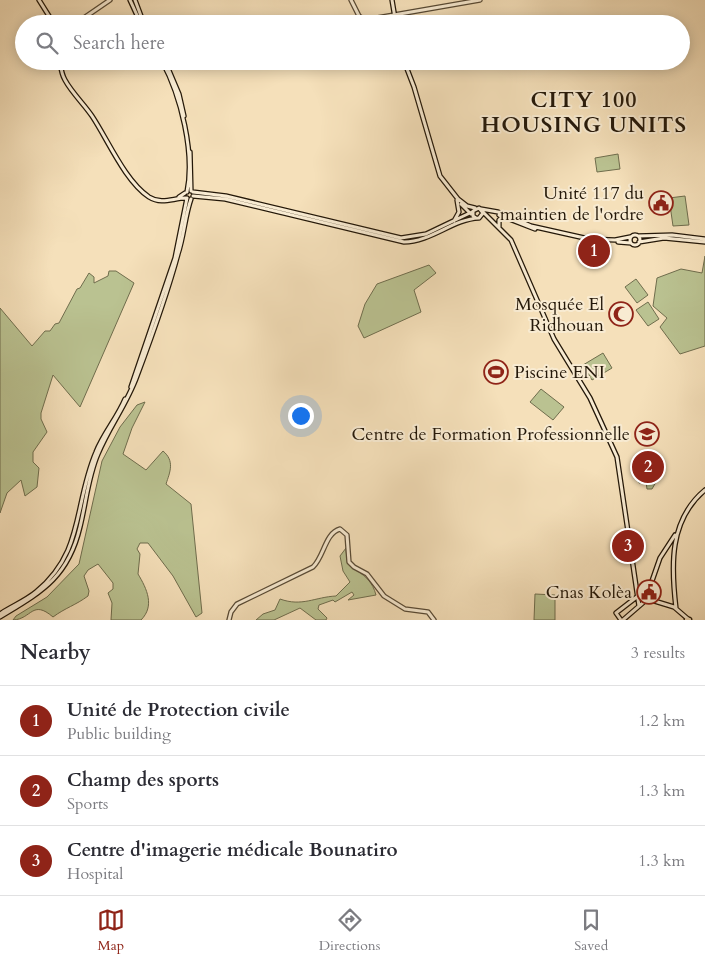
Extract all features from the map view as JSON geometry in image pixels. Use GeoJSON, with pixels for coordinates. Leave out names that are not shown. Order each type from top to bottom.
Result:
{"type":"FeatureCollection","features":[{"type":"Feature","properties":{"kind":"main road"},"geometry":{"type":"LineString","coordinates":[[39,0],[48,15]]}},
{"type":"Feature","properties":{"kind":"main road"},"geometry":{"type":"LineString","coordinates":[[88,15],[110,0]]}},
{"type":"Feature","properties":{"kind":"main road"},"geometry":{"type":"LineString","coordinates":[[130,0],[138,15]]}},
{"type":"Feature","properties":{"kind":"main road"},"geometry":{"type":"LineString","coordinates":[[135,0],[140,15]]}},
{"type":"Feature","properties":{"kind":"main road"},"geometry":{"type":"LineString","coordinates":[[351,0],[358,15]]}},
{"type":"Feature","properties":{"kind":"main road"},"geometry":{"type":"LineString","coordinates":[[392,0],[394,15],[480,0]]}},
{"type":"Feature","properties":{"kind":"main road"},"geometry":{"type":"LineString","coordinates":[[61,70],[68,85],[90,114],[117,159],[138,187],[157,200],[167,202],[199,193],[226,196],[398,238],[422,236],[477,214],[498,212],[528,225],[589,239],[615,240],[638,236],[672,235],[705,240]]}},
{"type":"Feature","properties":{"kind":"main road"},"geometry":{"type":"LineString","coordinates":[[0,616],[38,595],[63,569],[69,558],[80,528],[88,486],[98,454],[126,404],[177,258],[189,195],[188,163],[183,121],[167,70]]}},
{"type":"Feature","properties":{"kind":"main road"},"geometry":{"type":"LineString","coordinates":[[0,616],[36,592],[52,577],[66,557],[77,528],[85,486],[95,453],[130,390],[175,258],[191,183],[189,144],[182,107],[168,70]]}},
{"type":"Feature","properties":{"kind":"main road"},"geometry":{"type":"LineString","coordinates":[[407,70],[441,178],[466,206],[492,222]]}},
{"type":"Feature","properties":{"kind":"main road"},"geometry":{"type":"LineString","coordinates":[[410,78],[438,175],[457,200],[500,228],[513,244],[554,339],[590,398],[617,457],[639,606]]}},
{"type":"Feature","properties":{"kind":"main road"},"geometry":{"type":"LineString","coordinates":[[191,183],[199,193]]}},
{"type":"Feature","properties":{"kind":"main road"},"geometry":{"type":"LineString","coordinates":[[189,195],[225,199],[404,242],[418,240],[477,214],[494,213],[527,227],[583,239],[635,245],[639,242],[664,238],[705,240]]}},
{"type":"Feature","properties":{"kind":"main road"},"geometry":{"type":"LineString","coordinates":[[178,199],[187,206]]}},
{"type":"Feature","properties":{"kind":"main road"},"geometry":{"type":"LineString","coordinates":[[453,222],[459,212],[457,200]]}},
{"type":"Feature","properties":{"kind":"main road"},"geometry":{"type":"LineString","coordinates":[[500,228],[498,221],[505,217]]}},
{"type":"Feature","properties":{"kind":"main road"},"geometry":{"type":"LineString","coordinates":[[638,236],[639,242]]}},
{"type":"Feature","properties":{"kind":"main road"},"geometry":{"type":"LineString","coordinates":[[630,237],[631,244]]}},
{"type":"Feature","properties":{"kind":"main road"},"geometry":{"type":"LineString","coordinates":[[638,596],[616,613],[622,620],[646,599],[660,558],[677,533],[689,507],[705,490]]}},
{"type":"Feature","properties":{"kind":"main road"},"geometry":{"type":"LineString","coordinates":[[229,620],[233,608],[237,604],[316,565],[332,534],[340,529],[347,535],[348,558],[351,565],[367,574],[384,596],[405,609],[428,612],[434,620]]}},
{"type":"Feature","properties":{"kind":"main road"},"geometry":{"type":"LineString","coordinates":[[676,608],[674,551],[677,533]]}},
{"type":"Feature","properties":{"kind":"main road"},"geometry":{"type":"LineString","coordinates":[[638,596],[676,608],[688,620]]}},
{"type":"Feature","properties":{"kind":"green space"},"geometry":{"type":"Polygon","coordinates":[[[618,154],[620,169],[597,172],[595,158],[618,154]]]}},
{"type":"Feature","properties":{"kind":"green space"},"geometry":{"type":"Polygon","coordinates":[[[685,196],[689,225],[673,226],[669,198],[685,196]]]}},
{"type":"Feature","properties":{"kind":"green space"},"geometry":{"type":"Polygon","coordinates":[[[705,256],[705,346],[680,354],[660,327],[667,318],[653,306],[657,278],[681,269],[702,273],[705,256]]]}},
{"type":"Feature","properties":{"kind":"green space"},"geometry":{"type":"Polygon","coordinates":[[[429,265],[436,273],[414,290],[421,312],[364,338],[358,326],[365,304],[377,284],[429,265]]]}},
{"type":"Feature","properties":{"kind":"green space"},"geometry":{"type":"Polygon","coordinates":[[[109,271],[116,271],[134,283],[80,407],[53,375],[41,413],[41,419],[47,432],[33,452],[33,462],[39,468],[37,487],[25,496],[21,480],[7,493],[0,513],[0,308],[32,346],[45,331],[50,331],[55,324],[59,323],[77,289],[80,288],[89,273],[94,277],[94,283],[108,276],[109,271]]]}},
{"type":"Feature","properties":{"kind":"green space"},"geometry":{"type":"Polygon","coordinates":[[[636,279],[648,295],[637,303],[625,287],[636,279]]]}},
{"type":"Feature","properties":{"kind":"green space"},"geometry":{"type":"Polygon","coordinates":[[[648,302],[659,319],[648,326],[636,310],[648,302]]]}},
{"type":"Feature","properties":{"kind":"green space"},"geometry":{"type":"Polygon","coordinates":[[[603,353],[612,368],[592,380],[583,365],[603,353]]]}},
{"type":"Feature","properties":{"kind":"green space"},"geometry":{"type":"Polygon","coordinates":[[[541,389],[564,407],[553,420],[530,402],[541,389]]]}},
{"type":"Feature","properties":{"kind":"green space"},"geometry":{"type":"Polygon","coordinates":[[[145,402],[132,428],[123,454],[146,470],[163,451],[169,459],[170,467],[166,484],[191,504],[202,613],[196,617],[173,576],[148,543],[140,543],[137,549],[140,554],[138,574],[147,591],[149,603],[148,609],[141,620],[111,620],[112,603],[108,593],[113,589],[113,583],[98,564],[88,570],[84,576],[89,591],[88,596],[84,599],[53,617],[46,612],[36,610],[24,617],[13,620],[16,616],[47,597],[79,564],[102,461],[120,427],[137,405],[145,402]]]}},
{"type":"Feature","properties":{"kind":"green space"},"geometry":{"type":"Polygon","coordinates":[[[643,453],[660,475],[652,489],[647,489],[646,482],[639,483],[638,477],[649,475],[636,458],[643,453]]]}},
{"type":"Feature","properties":{"kind":"green space"},"geometry":{"type":"Polygon","coordinates":[[[346,548],[350,563],[373,586],[376,595],[348,600],[354,595],[352,592],[335,602],[333,600],[319,605],[318,609],[327,618],[326,620],[316,620],[300,608],[274,620],[256,620],[263,614],[275,610],[280,599],[302,602],[336,596],[350,582],[343,571],[340,556],[346,548]]]}},
{"type":"Feature","properties":{"kind":"green space"},"geometry":{"type":"Polygon","coordinates":[[[535,594],[555,595],[555,620],[534,620],[535,594]]]}},
{"type":"Feature","properties":{"kind":"place","name":"Unité 117 du maintien de l'ordre"},"geometry":{"type":"Point","coordinates":[661,203]}},
{"type":"Feature","properties":{"kind":"place","name":"Unité de Protection civile"},"geometry":{"type":"Point","coordinates":[594,251]}},
{"type":"Feature","properties":{"kind":"place","name":"Mosquée El Ridhouan"},"geometry":{"type":"Point","coordinates":[621,314]}},
{"type":"Feature","properties":{"kind":"place","name":"Piscine ENI"},"geometry":{"type":"Point","coordinates":[496,372]}},
{"type":"Feature","properties":{"kind":"place","name":"Centre de Formation Professionnelle"},"geometry":{"type":"Point","coordinates":[647,434]}},
{"type":"Feature","properties":{"kind":"place","name":"Champ des sports"},"geometry":{"type":"Point","coordinates":[648,467]}},
{"type":"Feature","properties":{"kind":"place","name":"Centre d'imagerie médicale Bounatiro"},"geometry":{"type":"Point","coordinates":[628,546]}},
{"type":"Feature","properties":{"kind":"place","name":"Cnas Kolèa"},"geometry":{"type":"Point","coordinates":[649,592]}},
{"type":"Feature","properties":{"kind":"district","name":"CITY 100 HOUSING UNITS"},"geometry":{"type":"Point","coordinates":[584,112]}}]}
